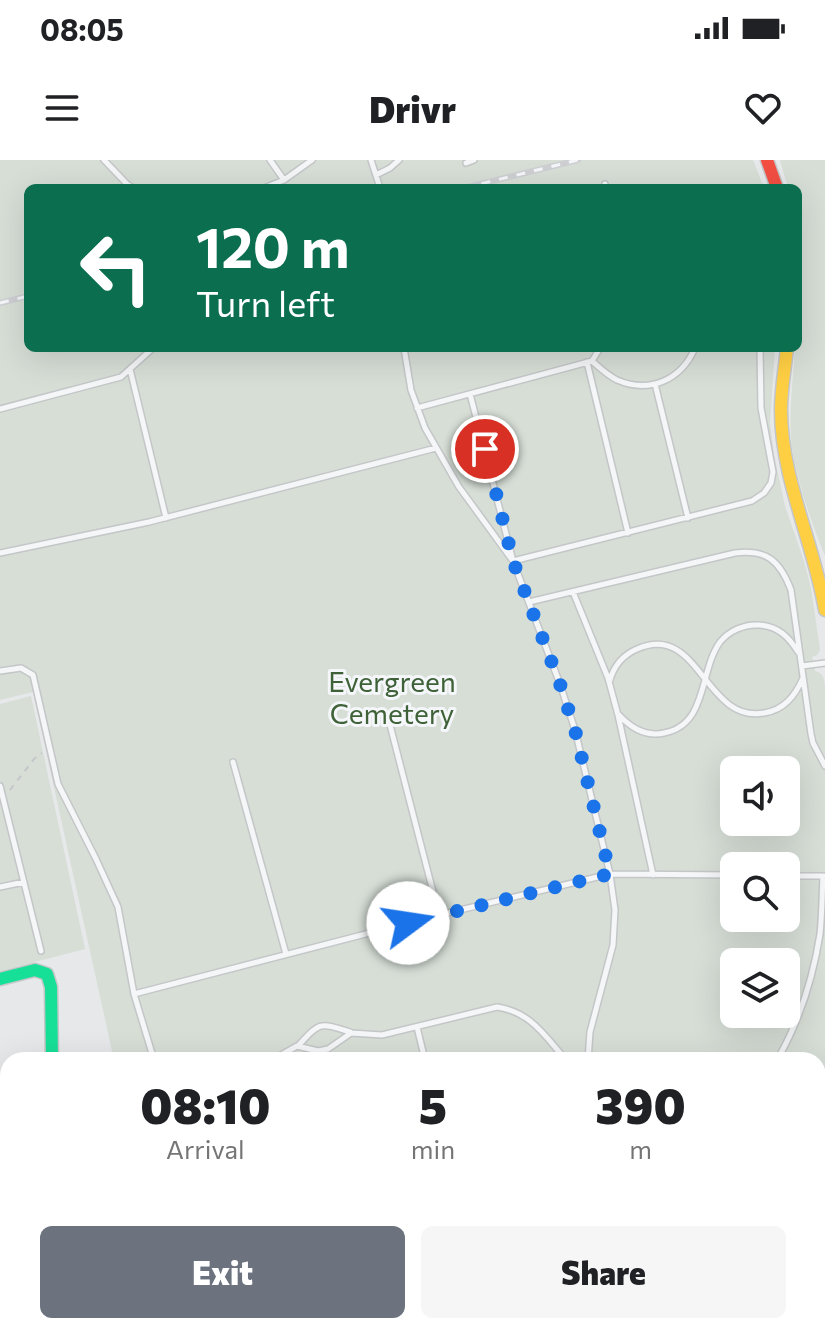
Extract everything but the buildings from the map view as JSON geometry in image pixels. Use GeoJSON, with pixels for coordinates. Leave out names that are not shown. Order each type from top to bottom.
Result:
{"type":"FeatureCollection","features":[{"type":"Feature","properties":{"kind":"main road"},"geometry":{"type":"LineString","coordinates":[[767,160],[776,184]]}},
{"type":"Feature","properties":{"kind":"main road"},"geometry":{"type":"LineString","coordinates":[[787,352],[781,410],[783,433],[796,503],[825,610]]}},
{"type":"Feature","properties":{"kind":"main road"},"geometry":{"type":"LineString","coordinates":[[0,979],[35,970],[47,974],[51,987],[52,1052]]}},
{"type":"Feature","properties":{"kind":"lane"},"geometry":{"type":"LineString","coordinates":[[104,160],[127,184]]}},
{"type":"Feature","properties":{"kind":"lane"},"geometry":{"type":"LineString","coordinates":[[270,160],[284,180]]}},
{"type":"Feature","properties":{"kind":"lane"},"geometry":{"type":"LineString","coordinates":[[274,184],[312,160]]}},
{"type":"Feature","properties":{"kind":"lane"},"geometry":{"type":"LineString","coordinates":[[371,160],[379,184]]}},
{"type":"Feature","properties":{"kind":"lane"},"geometry":{"type":"LineString","coordinates":[[376,175],[399,160]]}},
{"type":"Feature","properties":{"kind":"lane"},"geometry":{"type":"LineString","coordinates":[[466,163],[474,160]]}},
{"type":"Feature","properties":{"kind":"lane"},"geometry":{"type":"LineString","coordinates":[[0,409],[121,377],[149,352]]}},
{"type":"Feature","properties":{"kind":"lane"},"geometry":{"type":"LineString","coordinates":[[405,352],[409,381],[425,428],[459,487],[513,561]]}},
{"type":"Feature","properties":{"kind":"lane"},"geometry":{"type":"LineString","coordinates":[[417,408],[589,361],[597,352]]}},
{"type":"Feature","properties":{"kind":"lane"},"geometry":{"type":"LineString","coordinates":[[589,361],[616,379],[632,384],[655,384],[681,370],[693,352]]}},
{"type":"Feature","properties":{"kind":"lane"},"geometry":{"type":"LineString","coordinates":[[513,561],[752,501],[764,493],[771,483],[773,472],[761,408],[760,352]]}},
{"type":"Feature","properties":{"kind":"lane"},"geometry":{"type":"LineString","coordinates":[[589,361],[628,533]]}},
{"type":"Feature","properties":{"kind":"lane"},"geometry":{"type":"LineString","coordinates":[[130,369],[166,518]]}},
{"type":"Feature","properties":{"kind":"lane"},"geometry":{"type":"LineString","coordinates":[[655,384],[688,518]]}},
{"type":"Feature","properties":{"kind":"lane"},"geometry":{"type":"LineString","coordinates":[[470,394],[513,561],[575,730],[610,874],[615,910],[613,945],[590,1032],[589,1052]]}},
{"type":"Feature","properties":{"kind":"lane"},"geometry":{"type":"LineString","coordinates":[[0,552],[166,518],[436,448]]}},
{"type":"Feature","properties":{"kind":"lane"},"geometry":{"type":"LineString","coordinates":[[529,602],[735,553],[761,553],[773,560],[784,573],[791,590],[813,743],[825,766]]}},
{"type":"Feature","properties":{"kind":"lane"},"geometry":{"type":"LineString","coordinates":[[573,592],[610,684],[653,875]]}},
{"type":"Feature","properties":{"kind":"lane"},"geometry":{"type":"LineString","coordinates":[[618,715],[628,725],[645,733],[655,734],[682,727],[703,691],[720,643],[744,627],[768,626],[778,630],[788,637],[801,656]]}},
{"type":"Feature","properties":{"kind":"lane"},"geometry":{"type":"LineString","coordinates":[[610,684],[613,669],[620,661],[649,645],[671,647],[682,653],[726,704],[735,710],[758,714],[781,707],[804,677]]}},
{"type":"Feature","properties":{"kind":"lane"},"geometry":{"type":"LineString","coordinates":[[802,666],[825,663]]}},
{"type":"Feature","properties":{"kind":"lane"},"geometry":{"type":"LineString","coordinates":[[0,671],[21,668],[33,675],[58,784],[118,907],[134,994],[152,1052]]}},
{"type":"Feature","properties":{"kind":"lane"},"geometry":{"type":"LineString","coordinates":[[390,725],[439,915]]}},
{"type":"Feature","properties":{"kind":"lane"},"geometry":{"type":"LineString","coordinates":[[233,762],[286,954]]}},
{"type":"Feature","properties":{"kind":"lane"},"geometry":{"type":"LineString","coordinates":[[0,786],[41,951]]}},
{"type":"Feature","properties":{"kind":"lane"},"geometry":{"type":"LineString","coordinates":[[134,994],[610,874],[720,875]]}},
{"type":"Feature","properties":{"kind":"lane"},"geometry":{"type":"LineString","coordinates":[[781,1052],[795,1024],[813,968],[820,931],[824,876],[800,876]]}},
{"type":"Feature","properties":{"kind":"lane"},"geometry":{"type":"LineString","coordinates":[[0,887],[24,882]]}},
{"type":"Feature","properties":{"kind":"lane"},"geometry":{"type":"LineString","coordinates":[[286,1052],[316,1027],[327,1025],[351,1033],[382,1035],[497,1007],[522,1015],[559,1052]]}},
{"type":"Feature","properties":{"kind":"lane"},"geometry":{"type":"LineString","coordinates":[[417,1027],[423,1052]]}},
{"type":"Feature","properties":{"kind":"lane"},"geometry":{"type":"LineString","coordinates":[[297,1046],[318,1051],[328,1049],[351,1033]]}},
{"type":"Feature","properties":{"kind":"path"},"geometry":{"type":"LineString","coordinates":[[4,801],[34,759],[50,747]]}},
{"type":"Feature","properties":{"kind":"green space","name":"Evergreen Cemetery"},"geometry":{"type":"Polygon","coordinates":[[[0,160],[753,160],[762,184],[24,184],[24,352],[775,352],[770,423],[774,455],[785,506],[811,588],[820,650],[812,657],[815,671],[823,676],[825,686],[825,1052],[112,1052],[33,692],[0,700],[0,160]]]}},
{"type":"Feature","properties":{"kind":"green space"},"geometry":{"type":"Polygon","coordinates":[[[780,160],[825,160],[825,556],[806,503],[792,448],[795,352],[802,352],[802,184],[787,184],[780,160]]]}},
{"type":"Feature","properties":{"kind":"green space"},"geometry":{"type":"Polygon","coordinates":[[[31,696],[85,949],[0,971],[0,704],[31,696]]]}},
{"type":"Feature","properties":{"kind":"railway"},"geometry":{"type":"LineString","coordinates":[[480,184],[578,160]]}},
{"type":"Feature","properties":{"kind":"railway"},"geometry":{"type":"LineString","coordinates":[[0,303],[24,297]]}},
{"type":"Feature","properties":{"kind":"traffic: fast"},"geometry":{"type":"LineString","coordinates":[[0,979],[35,970],[47,974],[51,987],[52,1052]]}},
{"type":"Feature","properties":{"kind":"traffic: slow"},"geometry":{"type":"LineString","coordinates":[[787,352],[781,402],[782,436],[825,610]]}},
{"type":"Feature","properties":{"kind":"traffic: jam"},"geometry":{"type":"LineString","coordinates":[[767,160],[776,184]]}},
{"type":"Feature","properties":{"kind":"route"},"geometry":{"type":"LineString","coordinates":[[408,923],[610,874],[575,730],[513,561],[485,449]]}}]}
